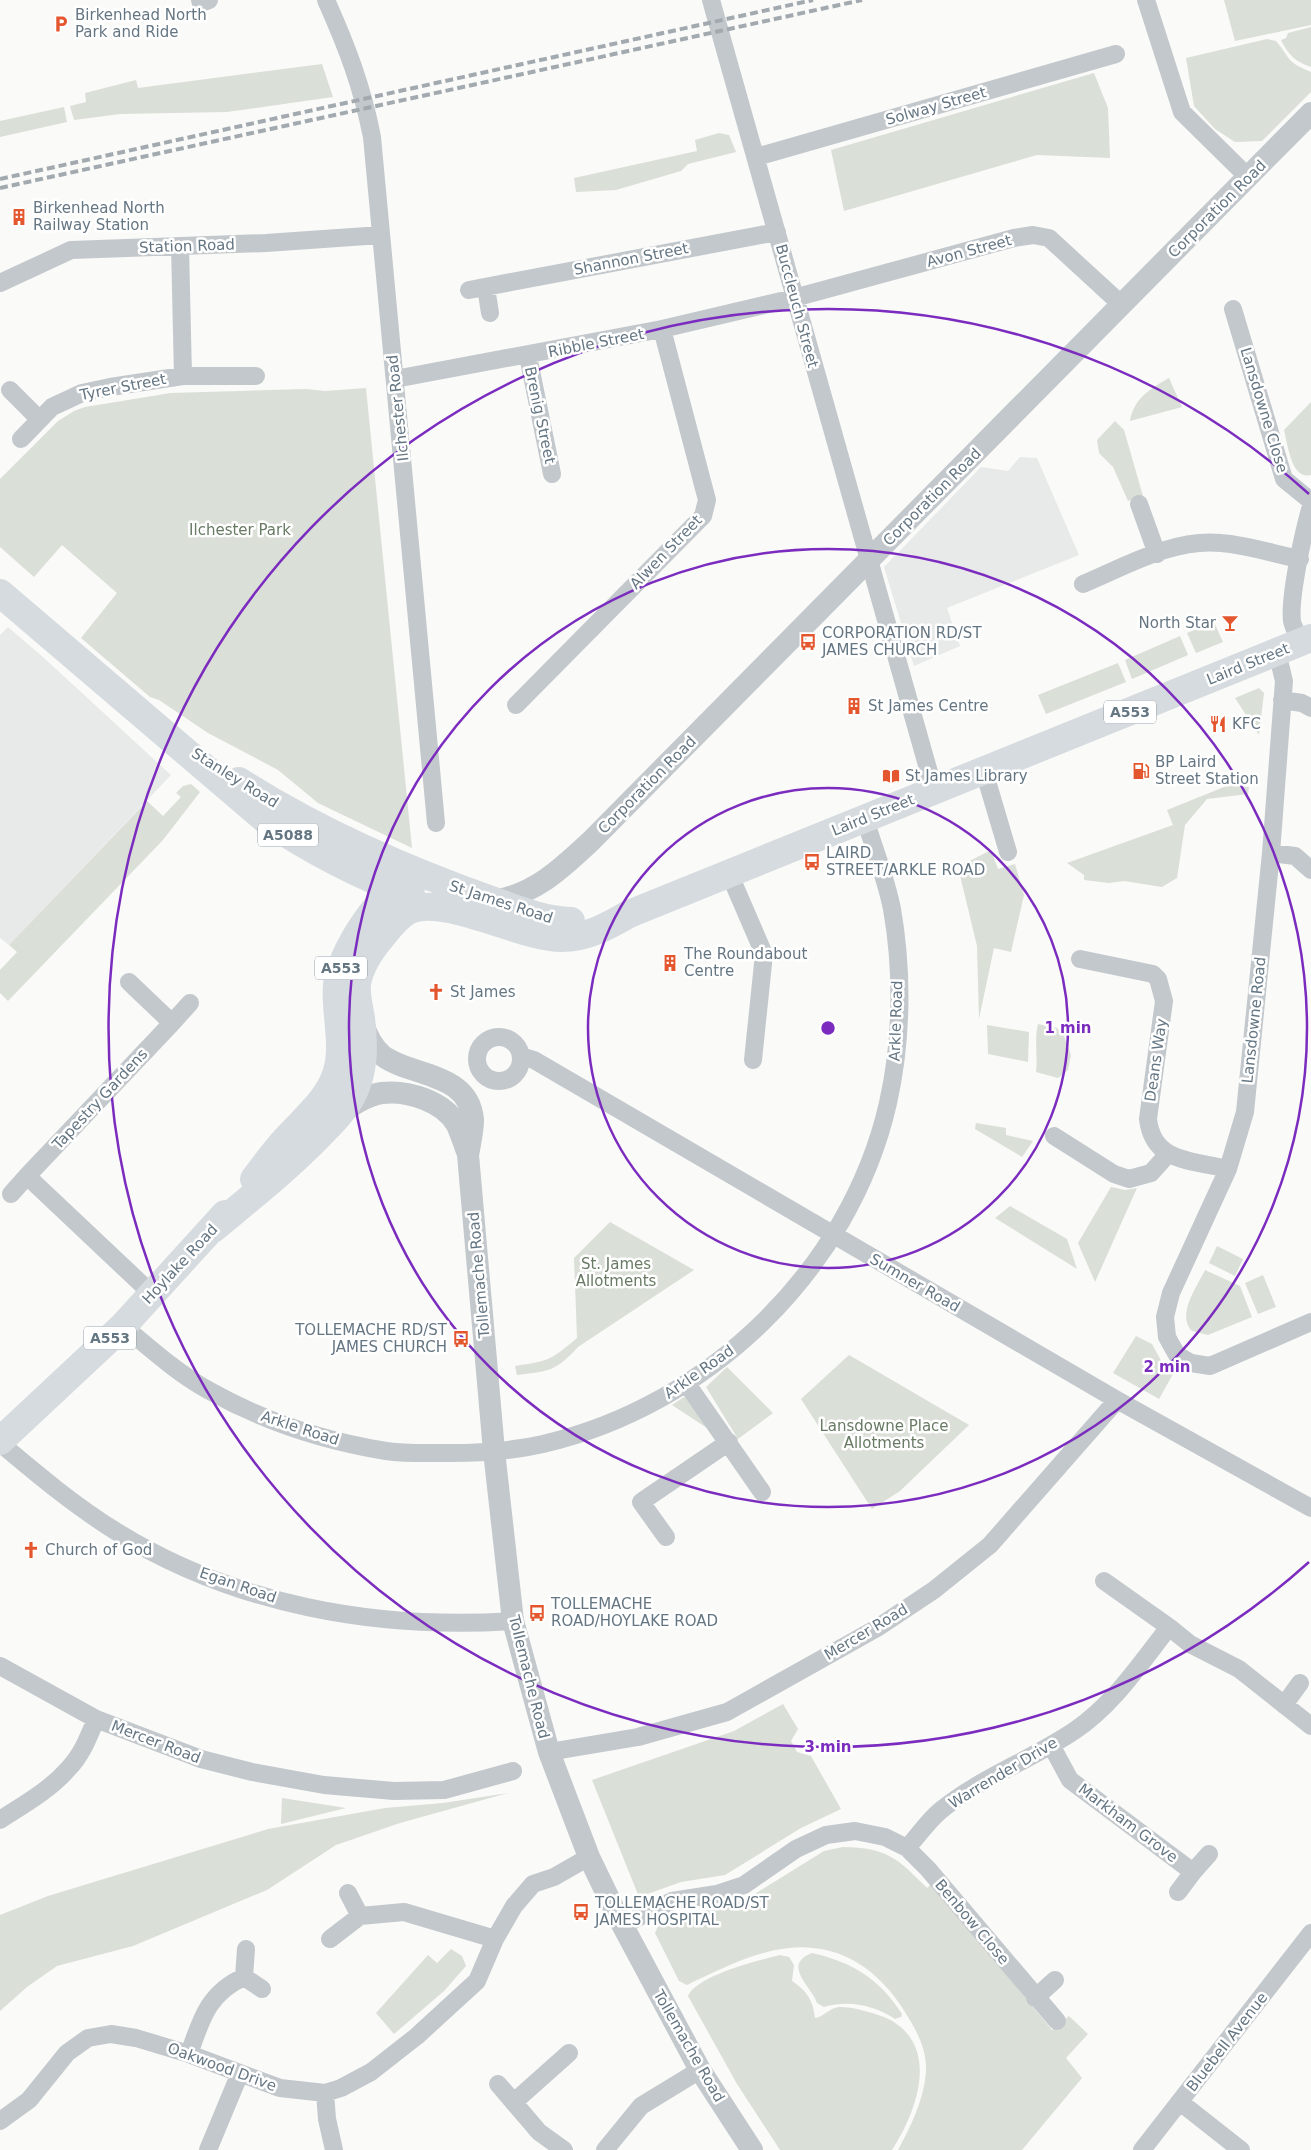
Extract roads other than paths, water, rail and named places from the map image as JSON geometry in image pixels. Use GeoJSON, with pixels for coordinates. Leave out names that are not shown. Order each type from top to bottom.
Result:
{"type":"FeatureCollection","features":[{"type":"Feature","properties":{"kind":"main road","name":"Stanley Road"},"geometry":{"type":"LineString","coordinates":[[0,593],[267,821],[310,848],[427,876]]}},
{"type":"Feature","properties":{"kind":"main road","name":"Laird Street"},"geometry":{"type":"LineString","coordinates":[[629,914],[1306,640]]}},
{"type":"Feature","properties":{"kind":"main road","name":"Stanley Road"},"geometry":{"type":"LineString","coordinates":[[367,863],[396,889],[445,908]]}},
{"type":"Feature","properties":{"kind":"main road","name":"Stanley Road"},"geometry":{"type":"LineString","coordinates":[[367,863],[369,882],[382,918]]}},
{"type":"Feature","properties":{"kind":"main road","name":"St James Road"},"geometry":{"type":"LineString","coordinates":[[333,1105],[353,1066],[361,1017],[357,998],[360,973],[374,946],[382,918],[396,889],[413,878],[427,876],[540,918],[561,921],[602,921],[629,914]]}},
{"type":"Feature","properties":{"kind":"main road","name":"St James Road"},"geometry":{"type":"LineString","coordinates":[[353,1066],[336,998],[338,982],[346,954],[382,918],[401,916],[420,907],[445,908],[526,934],[563,938],[585,935],[603,929],[629,914]]}},
{"type":"Feature","properties":{"kind":"main road","name":"St James Road"},"geometry":{"type":"LineString","coordinates":[[333,1105],[334,1080],[353,1066]]}},
{"type":"Feature","properties":{"kind":"main road","name":"Hoylake Road"},"geometry":{"type":"LineString","coordinates":[[0,1442],[123,1326],[213,1229],[285,1140],[333,1105]]}},
{"type":"Feature","properties":{"kind":"street"},"geometry":{"type":"LineString","coordinates":[[200,0],[201,3],[209,0]]}},
{"type":"Feature","properties":{"kind":"street","name":"Ilchester Road"},"geometry":{"type":"LineString","coordinates":[[326,0],[352,60],[364,95],[372,136],[436,823]]}},
{"type":"Feature","properties":{"kind":"street","name":"Buccleuch Street"},"geometry":{"type":"LineString","coordinates":[[711,0],[934,790]]}},
{"type":"Feature","properties":{"kind":"street"},"geometry":{"type":"LineString","coordinates":[[1146,0],[1182,112],[1248,177]]}},
{"type":"Feature","properties":{"kind":"street","name":"Solway Street"},"geometry":{"type":"LineString","coordinates":[[756,157],[1116,54]]}},
{"type":"Feature","properties":{"kind":"street","name":"Corporation Road"},"geometry":{"type":"LineString","coordinates":[[494,901],[512,898],[550,878],[590,841],[1311,114]]}},
{"type":"Feature","properties":{"kind":"street","name":"Shannon Street"},"geometry":{"type":"LineString","coordinates":[[469,290],[777,232]]}},
{"type":"Feature","properties":{"kind":"street","name":"Station Road"},"geometry":{"type":"LineString","coordinates":[[0,283],[71,250],[380,235]]}},
{"type":"Feature","properties":{"kind":"street","name":"Avon Street"},"geometry":{"type":"LineString","coordinates":[[794,298],[1014,238],[1033,235],[1049,238],[1122,305]]}},
{"type":"Feature","properties":{"kind":"street","name":"Tyrer Street"},"geometry":{"type":"LineString","coordinates":[[180,246],[184,376]]}},
{"type":"Feature","properties":{"kind":"street"},"geometry":{"type":"LineString","coordinates":[[486,287],[490,313]]}},
{"type":"Feature","properties":{"kind":"street","name":"Ribble Street"},"geometry":{"type":"LineString","coordinates":[[395,379],[528,356],[662,329],[794,298]]}},
{"type":"Feature","properties":{"kind":"street","name":"Lansdowne Close"},"geometry":{"type":"LineString","coordinates":[[1233,309],[1284,480],[1311,501]]}},
{"type":"Feature","properties":{"kind":"street","name":"Alwen Street"},"geometry":{"type":"LineString","coordinates":[[516,705],[703,516],[707,500],[662,329]]}},
{"type":"Feature","properties":{"kind":"street","name":"Brenig Street"},"geometry":{"type":"LineString","coordinates":[[528,356],[552,474]]}},
{"type":"Feature","properties":{"kind":"street","name":"Tyrer Street"},"geometry":{"type":"LineString","coordinates":[[21,439],[39,419],[66,399],[82,393],[110,386],[184,376],[256,376]]}},
{"type":"Feature","properties":{"kind":"street"},"geometry":{"type":"LineString","coordinates":[[10,390],[39,419]]}},
{"type":"Feature","properties":{"kind":"street"},"geometry":{"type":"LineString","coordinates":[[1139,504],[1157,554]]}},
{"type":"Feature","properties":{"kind":"street"},"geometry":{"type":"LineString","coordinates":[[1306,640],[1294,625],[1292,609],[1304,528],[1311,506]]}},
{"type":"Feature","properties":{"kind":"street"},"geometry":{"type":"LineString","coordinates":[[1083,584],[1157,554],[1188,544],[1221,543],[1300,559]]}},
{"type":"Feature","properties":{"kind":"street","name":"Lansdowne Road"},"geometry":{"type":"LineString","coordinates":[[1277,652],[1284,681],[1271,853],[1245,1112],[1228,1169],[1171,1294],[1165,1317],[1167,1337],[1177,1355],[1191,1364],[1210,1366],[1311,1322]]}},
{"type":"Feature","properties":{"kind":"street"},"geometry":{"type":"LineString","coordinates":[[1282,700],[1302,703],[1311,708]]}},
{"type":"Feature","properties":{"kind":"street"},"geometry":{"type":"LineString","coordinates":[[984,771],[1008,852]]}},
{"type":"Feature","properties":{"kind":"street","name":"Arkle Road"},"geometry":{"type":"LineString","coordinates":[[123,1326],[157,1354],[207,1390],[270,1420],[303,1432],[386,1451],[436,1453],[494,1451],[542,1444],[596,1428],[659,1400],[687,1384],[750,1334],[814,1264],[834,1236],[877,1141],[888,1104],[898,1031],[897,945],[891,908],[865,819]]}},
{"type":"Feature","properties":{"kind":"street"},"geometry":{"type":"LineString","coordinates":[[1271,853],[1295,856],[1311,870]]}},
{"type":"Feature","properties":{"kind":"street"},"geometry":{"type":"LineString","coordinates":[[729,873],[764,954],[754,1060]]}},
{"type":"Feature","properties":{"kind":"street"},"geometry":{"type":"LineString","coordinates":[[550,878],[545,892],[544,904],[548,911],[561,921]]}},
{"type":"Feature","properties":{"kind":"street","name":"Deans Way"},"geometry":{"type":"LineString","coordinates":[[1080,959],[1153,974],[1158,979],[1164,1001],[1148,1119],[1150,1132],[1155,1144],[1167,1155]]}},
{"type":"Feature","properties":{"kind":"street"},"geometry":{"type":"LineString","coordinates":[[129,982],[172,1023]]}},
{"type":"Feature","properties":{"kind":"street","name":"Tapestry Gardens"},"geometry":{"type":"LineString","coordinates":[[10,1194],[190,1003]]}},
{"type":"Feature","properties":{"kind":"street","name":"Tollemache Road"},"geometry":{"type":"LineString","coordinates":[[361,1017],[367,1037],[374,1046],[396,1063],[434,1076],[459,1090],[471,1109],[473,1121],[468,1154],[494,1451],[513,1621],[549,1752],[588,1857],[700,2070],[752,2150]]}},
{"type":"Feature","properties":{"kind":"street","name":"Sumner Road"},"geometry":{"type":"LineString","coordinates":[[521,1056],[534,1060],[1117,1400],[1311,1508]]}},
{"type":"Feature","properties":{"kind":"street","name":"Tollemache Road"},"geometry":{"type":"LineString","coordinates":[[396,1063],[353,1066],[368,1088],[382,1093],[416,1097],[439,1107],[456,1124],[468,1154]]}},
{"type":"Feature","properties":{"kind":"street","name":"Tollemache Road"},"geometry":{"type":"LineString","coordinates":[[333,1105],[382,1093]]}},
{"type":"Feature","properties":{"kind":"street"},"geometry":{"type":"LineString","coordinates":[[1054,1136],[1114,1174],[1129,1179],[1151,1173],[1167,1155],[1228,1169]]}},
{"type":"Feature","properties":{"kind":"street"},"geometry":{"type":"LineString","coordinates":[[27,1176],[152,1294]]}},
{"type":"Feature","properties":{"kind":"street"},"geometry":{"type":"LineString","coordinates":[[687,1384],[762,1492]]}},
{"type":"Feature","properties":{"kind":"street","name":"Mercer Road"},"geometry":{"type":"LineString","coordinates":[[549,1752],[638,1737],[726,1712],[877,1628],[934,1590],[990,1545],[1117,1400]]}},
{"type":"Feature","properties":{"kind":"street","name":"Egan Road"},"geometry":{"type":"LineString","coordinates":[[0,1442],[46,1483],[118,1533],[176,1563],[244,1591],[333,1613],[388,1621],[443,1624],[513,1621]]}},
{"type":"Feature","properties":{"kind":"street"},"geometry":{"type":"LineString","coordinates":[[666,1537],[641,1502],[729,1442]]}},
{"type":"Feature","properties":{"kind":"street"},"geometry":{"type":"LineString","coordinates":[[1104,1581],[1190,1644],[1239,1669],[1311,1726]]}},
{"type":"Feature","properties":{"kind":"street","name":"Warrender Drive"},"geometry":{"type":"LineString","coordinates":[[907,1848],[938,1812],[958,1798],[1051,1745],[1095,1715],[1128,1679],[1169,1628]]}},
{"type":"Feature","properties":{"kind":"street","name":"Mercer Road"},"geometry":{"type":"LineString","coordinates":[[0,1666],[96,1719],[149,1741],[201,1759],[252,1772],[324,1785],[394,1791],[444,1790],[513,1771]]}},
{"type":"Feature","properties":{"kind":"street"},"geometry":{"type":"LineString","coordinates":[[1284,1705],[1300,1683]]}},
{"type":"Feature","properties":{"kind":"street"},"geometry":{"type":"LineString","coordinates":[[0,1820],[27,1803],[68,1770],[85,1745],[96,1719]]}},
{"type":"Feature","properties":{"kind":"street","name":"Markham Grove"},"geometry":{"type":"LineString","coordinates":[[1051,1745],[1070,1780],[1193,1872]]}},
{"type":"Feature","properties":{"kind":"street"},"geometry":{"type":"LineString","coordinates":[[623,1925],[672,1901],[717,1894],[744,1885],[796,1850],[826,1835],[855,1831],[885,1837],[907,1848]]}},
{"type":"Feature","properties":{"kind":"street","name":"Benbow Close"},"geometry":{"type":"LineString","coordinates":[[907,1848],[928,1869],[1035,1998],[1057,2021]]}},
{"type":"Feature","properties":{"kind":"street","name":"Markham Grove"},"geometry":{"type":"LineString","coordinates":[[1178,1892],[1209,1854]]}},
{"type":"Feature","properties":{"kind":"street","name":"Oakwood Drive"},"geometry":{"type":"LineString","coordinates":[[0,2122],[29,2100],[57,2063],[88,2038],[111,2034],[136,2038],[189,2054],[280,2088],[325,2094],[342,2088],[371,2072],[424,2030],[477,1981],[495,1939],[514,1906],[533,1884],[554,1877],[588,1857]]}},
{"type":"Feature","properties":{"kind":"street"},"geometry":{"type":"LineString","coordinates":[[348,1893],[360,1916]]}},
{"type":"Feature","properties":{"kind":"street"},"geometry":{"type":"LineString","coordinates":[[330,1939],[360,1916],[404,1912],[495,1939]]}},
{"type":"Feature","properties":{"kind":"street","name":"Bluebell Avenue"},"geometry":{"type":"LineString","coordinates":[[1142,2150],[1308,1945]]}},
{"type":"Feature","properties":{"kind":"street"},"geometry":{"type":"LineString","coordinates":[[244,1977],[246,1949]]}},
{"type":"Feature","properties":{"kind":"street"},"geometry":{"type":"LineString","coordinates":[[244,1977],[262,1989]]}},
{"type":"Feature","properties":{"kind":"street"},"geometry":{"type":"LineString","coordinates":[[189,2054],[208,2006],[223,1989],[244,1977]]}},
{"type":"Feature","properties":{"kind":"street"},"geometry":{"type":"LineString","coordinates":[[1035,1998],[1055,1980]]}},
{"type":"Feature","properties":{"kind":"street"},"geometry":{"type":"LineString","coordinates":[[514,2102],[569,2053]]}},
{"type":"Feature","properties":{"kind":"street"},"geometry":{"type":"LineString","coordinates":[[605,2150],[641,2106],[700,2070]]}},
{"type":"Feature","properties":{"kind":"street"},"geometry":{"type":"LineString","coordinates":[[208,2150],[240,2073]]}},
{"type":"Feature","properties":{"kind":"street"},"geometry":{"type":"LineString","coordinates":[[498,2084],[539,2132],[564,2150]]}},
{"type":"Feature","properties":{"kind":"street"},"geometry":{"type":"LineString","coordinates":[[325,2094],[327,2119],[334,2150]]}},
{"type":"Feature","properties":{"kind":"street"},"geometry":{"type":"LineString","coordinates":[[1180,2102],[1241,2150]]}},
{"type":"Feature","properties":{"kind":"railway"},"geometry":{"type":"LineString","coordinates":[[0,179],[813,0]]}},
{"type":"Feature","properties":{"kind":"railway"},"geometry":{"type":"LineString","coordinates":[[0,188],[862,0]]}},
{"type":"Feature","properties":{"kind":"place","name":"Birkenhead North Park and Ride"},"geometry":{"type":"Point","coordinates":[61,24]}},
{"type":"Feature","properties":{"kind":"place","name":"Birkenhead North Railway Station"},"geometry":{"type":"Point","coordinates":[19,217]}},
{"type":"Feature","properties":{"kind":"place","name":"North Star"},"geometry":{"type":"Point","coordinates":[1230,623]}},
{"type":"Feature","properties":{"kind":"place","name":"CORPORATION RD/ST JAMES CHURCH"},"geometry":{"type":"Point","coordinates":[808,642]}},
{"type":"Feature","properties":{"kind":"place","name":"St James Centre"},"geometry":{"type":"Point","coordinates":[854,706]}},
{"type":"Feature","properties":{"kind":"place","name":"KFC"},"geometry":{"type":"Point","coordinates":[1218,724]}},
{"type":"Feature","properties":{"kind":"place","name":"BP Laird Street Station"},"geometry":{"type":"Point","coordinates":[1141,771]}},
{"type":"Feature","properties":{"kind":"place","name":"St James Library"},"geometry":{"type":"Point","coordinates":[891,776]}},
{"type":"Feature","properties":{"kind":"place","name":"LAIRD STREET/ARKLE ROAD"},"geometry":{"type":"Point","coordinates":[812,862]}},
{"type":"Feature","properties":{"kind":"place","name":"The Roundabout Centre"},"geometry":{"type":"Point","coordinates":[670,963]}},
{"type":"Feature","properties":{"kind":"place","name":"St James"},"geometry":{"type":"Point","coordinates":[436,992]}},
{"type":"Feature","properties":{"kind":"place","name":"TOLLEMACHE RD/ST JAMES CHURCH"},"geometry":{"type":"Point","coordinates":[461,1339]}},
{"type":"Feature","properties":{"kind":"place","name":"Church of God"},"geometry":{"type":"Point","coordinates":[31,1550]}},
{"type":"Feature","properties":{"kind":"place","name":"TOLLEMACHE ROAD/HOYLAKE ROAD"},"geometry":{"type":"Point","coordinates":[537,1613]}},
{"type":"Feature","properties":{"kind":"place","name":"TOLLEMACHE ROAD/ST JAMES HOSPITAL"},"geometry":{"type":"Point","coordinates":[581,1912]}},
{"type":"Feature","properties":{"kind":"park label","name":"Ilchester Park"},"geometry":{"type":"Point","coordinates":[240,530]}},
{"type":"Feature","properties":{"kind":"park label","name":"St. James Allotments"},"geometry":{"type":"Point","coordinates":[616,1272]}},
{"type":"Feature","properties":{"kind":"park label","name":"Lansdowne Place Allotments"},"geometry":{"type":"Point","coordinates":[884,1434]}}]}
